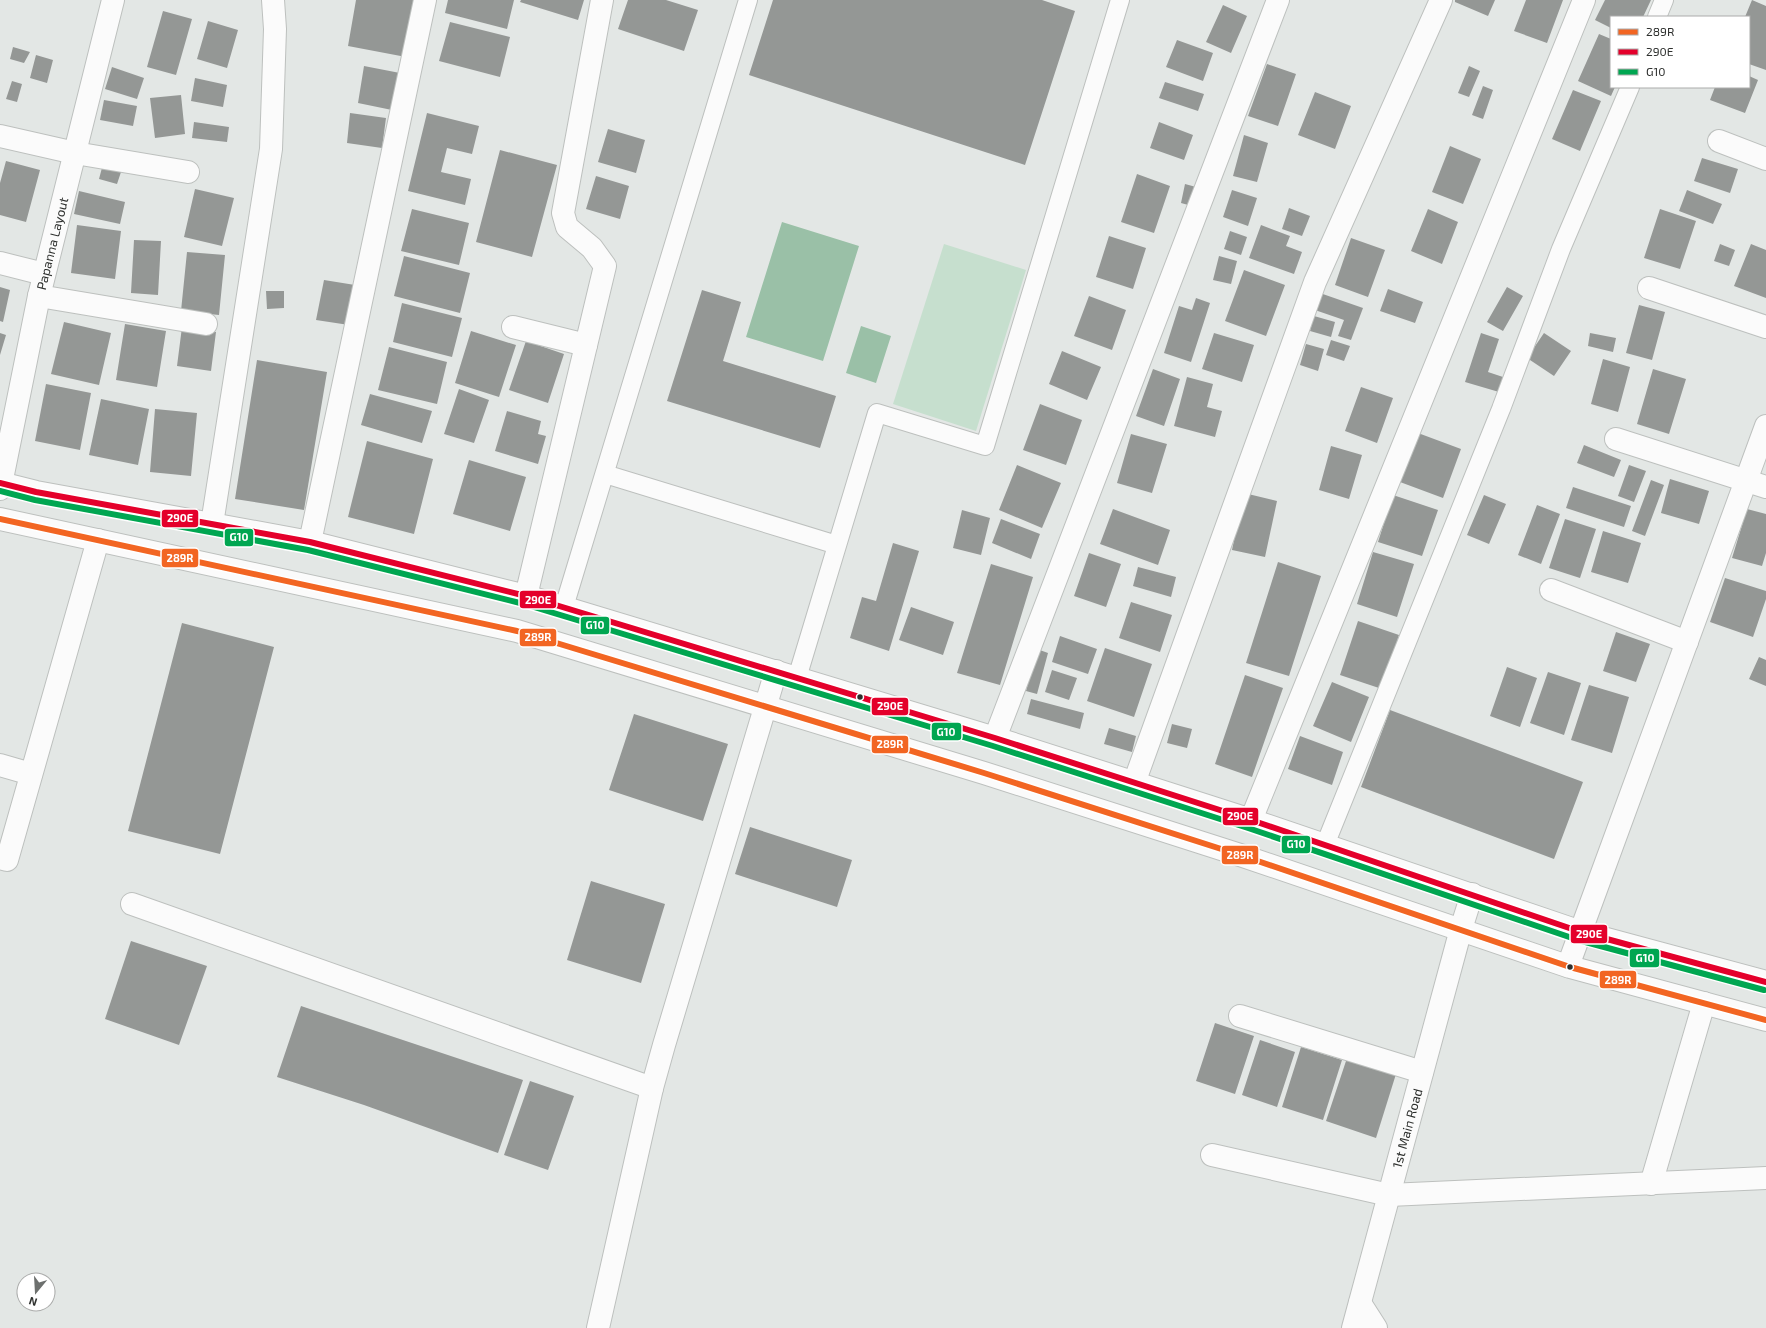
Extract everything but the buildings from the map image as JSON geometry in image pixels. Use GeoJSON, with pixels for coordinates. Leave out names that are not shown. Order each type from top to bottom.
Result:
{"type":"FeatureCollection","features":[{"type":"Feature","properties":{"kind":"street","name":"Papanna Layout"},"geometry":{"type":"LineString","coordinates":[[0,485],[44,274],[112,0]]}},
{"type":"Feature","properties":{"kind":"street"},"geometry":{"type":"LineString","coordinates":[[212,524],[271,149],[275,29],[273,0]]}},
{"type":"Feature","properties":{"kind":"street"},"geometry":{"type":"LineString","coordinates":[[310,542],[424,0]]}},
{"type":"Feature","properties":{"kind":"street"},"geometry":{"type":"LineString","coordinates":[[526,596],[605,266],[592,248],[567,227],[563,213],[602,0]]}},
{"type":"Feature","properties":{"kind":"street"},"geometry":{"type":"LineString","coordinates":[[995,738],[1278,0]]}},
{"type":"Feature","properties":{"kind":"street"},"geometry":{"type":"LineString","coordinates":[[1134,783],[1315,282],[1441,0]]}},
{"type":"Feature","properties":{"kind":"street"},"geometry":{"type":"LineString","coordinates":[[1251,820],[1584,0]]}},
{"type":"Feature","properties":{"kind":"street"},"geometry":{"type":"LineString","coordinates":[[0,136],[75,152],[188,172]]}},
{"type":"Feature","properties":{"kind":"street"},"geometry":{"type":"LineString","coordinates":[[1719,141],[1766,159]]}},
{"type":"Feature","properties":{"kind":"street"},"geometry":{"type":"LineString","coordinates":[[0,263],[44,274]]}},
{"type":"Feature","properties":{"kind":"street"},"geometry":{"type":"LineString","coordinates":[[1649,288],[1766,327]]}},
{"type":"Feature","properties":{"kind":"street"},"geometry":{"type":"LineString","coordinates":[[39,296],[206,324]]}},
{"type":"Feature","properties":{"kind":"street"},"geometry":{"type":"LineString","coordinates":[[513,327],[586,345]]}},
{"type":"Feature","properties":{"kind":"street"},"geometry":{"type":"LineString","coordinates":[[1568,966],[1687,642],[1756,483],[1766,426]]}},
{"type":"Feature","properties":{"kind":"street"},"geometry":{"type":"LineString","coordinates":[[1616,439],[1756,483]]}},
{"type":"Feature","properties":{"kind":"street"},"geometry":{"type":"LineString","coordinates":[[0,485],[310,542],[526,596],[995,738],[1251,820],[1581,932],[1766,982]]}},
{"type":"Feature","properties":{"kind":"street"},"geometry":{"type":"LineString","coordinates":[[0,519],[517,631],[765,706],[1209,845],[1568,966],[1766,1020]]}},
{"type":"Feature","properties":{"kind":"street"},"geometry":{"type":"LineString","coordinates":[[0,858],[7,860],[98,540]]}},
{"type":"Feature","properties":{"kind":"street"},"geometry":{"type":"LineString","coordinates":[[1551,590],[1687,642]]}},
{"type":"Feature","properties":{"kind":"street"},"geometry":{"type":"LineString","coordinates":[[598,1328],[652,1088],[776,671]]}},
{"type":"Feature","properties":{"kind":"street"},"geometry":{"type":"LineString","coordinates":[[0,765],[31,774]]}},
{"type":"Feature","properties":{"kind":"street","name":"1st Main Road"},"geometry":{"type":"LineString","coordinates":[[1353,1328],[1461,929],[1472,894]]}},
{"type":"Feature","properties":{"kind":"street"},"geometry":{"type":"LineString","coordinates":[[132,904],[652,1088]]}},
{"type":"Feature","properties":{"kind":"street"},"geometry":{"type":"LineString","coordinates":[[1651,1184],[1704,1003]]}},
{"type":"Feature","properties":{"kind":"street"},"geometry":{"type":"LineString","coordinates":[[1240,1016],[1422,1072]]}},
{"type":"Feature","properties":{"kind":"street"},"geometry":{"type":"LineString","coordinates":[[1212,1155],[1389,1195],[1766,1178]]}},
{"type":"Feature","properties":{"kind":"street"},"geometry":{"type":"LineString","coordinates":[[1360,1303],[1376,1328]]}},
{"type":"Feature","properties":{"kind":"lane"},"geometry":{"type":"LineString","coordinates":[[564,607],[748,0]]}},
{"type":"Feature","properties":{"kind":"lane"},"geometry":{"type":"LineString","coordinates":[[797,678],[877,413],[985,446],[1120,0]]}},
{"type":"Feature","properties":{"kind":"lane"},"geometry":{"type":"LineString","coordinates":[[1657,16],[1664,0]]}},
{"type":"Feature","properties":{"kind":"lane"},"geometry":{"type":"LineString","coordinates":[[1326,845],[1501,409],[1561,249],[1630,88]]}},
{"type":"Feature","properties":{"kind":"lane"},"geometry":{"type":"LineString","coordinates":[[605,474],[837,545]]}},
{"type":"Feature","properties":{"kind":"shaded area"},"geometry":{"type":"Polygon","coordinates":[[[782,222],[859,246],[823,361],[746,337],[782,222]]]}},
{"type":"Feature","properties":{"kind":"shaded area"},"geometry":{"type":"Polygon","coordinates":[[[944,244],[1026,270],[976,431],[893,404],[944,244]]]}},
{"type":"Feature","properties":{"kind":"shaded area"},"geometry":{"type":"Polygon","coordinates":[[[861,326],[891,336],[876,383],[846,373],[861,326]]]}},
{"type":"Feature","properties":{"kind":"transit line","name":"290E"},"geometry":{"type":"LineString","coordinates":[[0,483],[36,492],[310,542],[526,596],[995,738],[1251,820],[1581,932],[1766,982]]}},
{"type":"Feature","properties":{"kind":"transit line","name":"G10"},"geometry":{"type":"LineString","coordinates":[[0,491],[35,500],[308,550],[524,604],[993,746],[1248,828],[1578,940],[1764,990]]}},
{"type":"Feature","properties":{"kind":"transit line","name":"289R"},"geometry":{"type":"LineString","coordinates":[[0,519],[517,631],[984,773],[1240,855],[1570,967],[1766,1020]]}}]}
